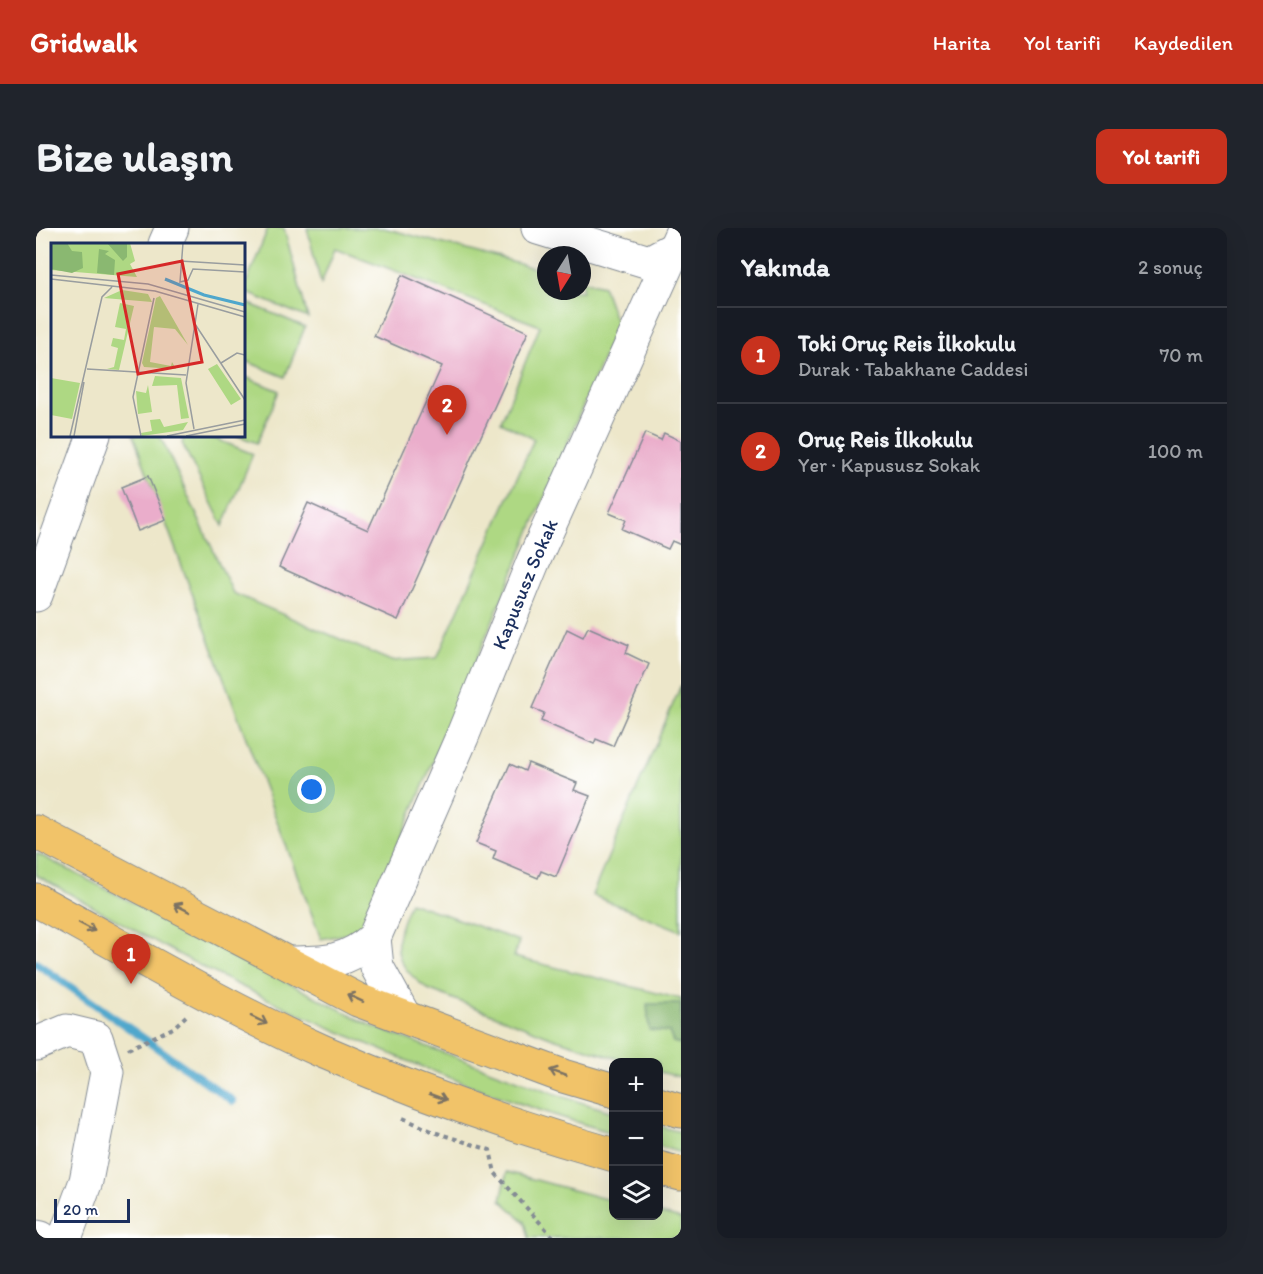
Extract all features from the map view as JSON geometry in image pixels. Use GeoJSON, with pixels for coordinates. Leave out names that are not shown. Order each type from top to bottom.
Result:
{"type":"FeatureCollection","features":[{"type":"Feature","properties":{"kind":"main road"},"geometry":{"type":"LineString","coordinates":[[36,832],[358,1000],[563,1076],[609,1090]]}},
{"type":"Feature","properties":{"kind":"main road"},"geometry":{"type":"LineString","coordinates":[[36,900],[241,1010],[321,1050],[502,1120],[609,1153]]}},
{"type":"Feature","properties":{"kind":"main road"},"geometry":{"type":"LineString","coordinates":[[663,1106],[681,1111]]}},
{"type":"Feature","properties":{"kind":"main road"},"geometry":{"type":"LineString","coordinates":[[663,1169],[681,1174]]}},
{"type":"Feature","properties":{"kind":"street"},"geometry":{"type":"LineString","coordinates":[[165,243],[172,228]]}},
{"type":"Feature","properties":{"kind":"street"},"geometry":{"type":"LineString","coordinates":[[538,228],[650,262],[679,244]]}},
{"type":"Feature","properties":{"kind":"street","name":"Kapususz Sokak"},"geometry":{"type":"LineString","coordinates":[[374,938],[462,737],[533,562],[679,244]]}},
{"type":"Feature","properties":{"kind":"street"},"geometry":{"type":"LineString","coordinates":[[36,596],[94,436]]}},
{"type":"Feature","properties":{"kind":"street"},"geometry":{"type":"LineString","coordinates":[[288,963],[321,963],[350,957],[374,938]]}},
{"type":"Feature","properties":{"kind":"street"},"geometry":{"type":"LineString","coordinates":[[374,938],[377,968],[404,1016]]}},
{"type":"Feature","properties":{"kind":"street"},"geometry":{"type":"LineString","coordinates":[[36,1044],[67,1031],[96,1038],[107,1071],[86,1181],[65,1238]]}},
{"type":"Feature","properties":{"kind":"street"},"geometry":{"type":"LineString","coordinates":[[36,1237],[41,1238]]}},
{"type":"Feature","properties":{"kind":"path"},"geometry":{"type":"LineString","coordinates":[[107,1071],[126,1050],[173,1028],[188,1013]]}},
{"type":"Feature","properties":{"kind":"path"},"geometry":{"type":"LineString","coordinates":[[490,1150],[495,1173],[554,1238]]}},
{"type":"Feature","properties":{"kind":"green space"},"geometry":{"type":"Polygon","coordinates":[[[268,228],[284,228],[308,318],[244,291],[268,228]]]}},
{"type":"Feature","properties":{"kind":"green space"},"geometry":{"type":"Polygon","coordinates":[[[307,228],[384,228],[537,269],[537,300],[591,300],[591,283],[603,286],[617,325],[362,931],[321,939],[133,436],[159,436],[161,438],[233,593],[391,661],[437,658],[534,439],[501,422],[540,326],[335,248],[321,284],[307,228]]]}},
{"type":"Feature","properties":{"kind":"green space"},"geometry":{"type":"Polygon","coordinates":[[[244,301],[305,327],[285,377],[244,360],[244,301]]]}},
{"type":"Feature","properties":{"kind":"green space"},"geometry":{"type":"Polygon","coordinates":[[[244,376],[279,391],[257,443],[239,436],[244,436],[244,376]]]}},
{"type":"Feature","properties":{"kind":"green space"},"geometry":{"type":"Polygon","coordinates":[[[185,436],[208,436],[253,454],[223,526],[182,443],[185,436]]]}},
{"type":"Feature","properties":{"kind":"green space"},"geometry":{"type":"Polygon","coordinates":[[[681,685],[681,931],[592,895],[681,685]]]}},
{"type":"Feature","properties":{"kind":"green space"},"geometry":{"type":"Polygon","coordinates":[[[36,853],[374,1027],[567,1098],[609,1111],[609,1132],[514,1102],[466,1084],[322,1024],[228,980],[36,875],[36,853]]]}},
{"type":"Feature","properties":{"kind":"green space"},"geometry":{"type":"Polygon","coordinates":[[[410,902],[519,941],[514,957],[681,999],[681,1077],[663,1073],[663,1058],[616,1058],[553,1038],[428,989],[415,979],[401,960],[398,950],[400,929],[410,902]]]}},
{"type":"Feature","properties":{"kind":"green space"},"geometry":{"type":"Polygon","coordinates":[[[647,1004],[681,1004],[681,1044],[673,1042],[669,1032],[649,1030],[647,1004]]]}},
{"type":"Feature","properties":{"kind":"green space"},"geometry":{"type":"Polygon","coordinates":[[[663,1127],[681,1132],[681,1153],[663,1147],[663,1127]]]}},
{"type":"Feature","properties":{"kind":"green space"},"geometry":{"type":"Polygon","coordinates":[[[507,1172],[609,1200],[609,1220],[663,1220],[663,1214],[681,1219],[681,1238],[529,1238],[525,1222],[501,1200],[507,1172]]]}},
{"type":"Feature","properties":{"kind":"building"},"geometry":{"type":"Polygon","coordinates":[[[402,275],[528,332],[398,620],[279,567],[308,503],[368,530],[442,366],[374,336],[402,275]]]}},
{"type":"Feature","properties":{"kind":"building"},"geometry":{"type":"Polygon","coordinates":[[[645,433],[661,440],[664,433],[681,441],[681,545],[672,541],[668,549],[622,529],[626,520],[609,513],[645,433]]]}},
{"type":"Feature","properties":{"kind":"building"},"geometry":{"type":"Polygon","coordinates":[[[148,476],[166,520],[138,531],[121,487],[148,476]]]}},
{"type":"Feature","properties":{"kind":"building"},"geometry":{"type":"Polygon","coordinates":[[[588,627],[629,645],[626,653],[649,664],[613,746],[596,739],[594,744],[541,721],[544,713],[532,708],[567,629],[583,637],[588,627]]]}},
{"type":"Feature","properties":{"kind":"building"},"geometry":{"type":"Polygon","coordinates":[[[528,763],[577,783],[574,790],[590,796],[556,877],[541,871],[538,878],[493,859],[496,851],[476,843],[510,764],[525,771],[528,763]]]}},
{"type":"Feature","properties":{"kind":"waterway"},"geometry":{"type":"LineString","coordinates":[[36,963],[233,1101]]}},
{"type":"Feature","properties":{"kind":"place","name":"Oruç Reis İlkokulu"},"geometry":{"type":"Point","coordinates":[447,435]}},
{"type":"Feature","properties":{"kind":"place","name":"Toki Oruç Reis İlkokulu"},"geometry":{"type":"Point","coordinates":[131,984]}}]}
